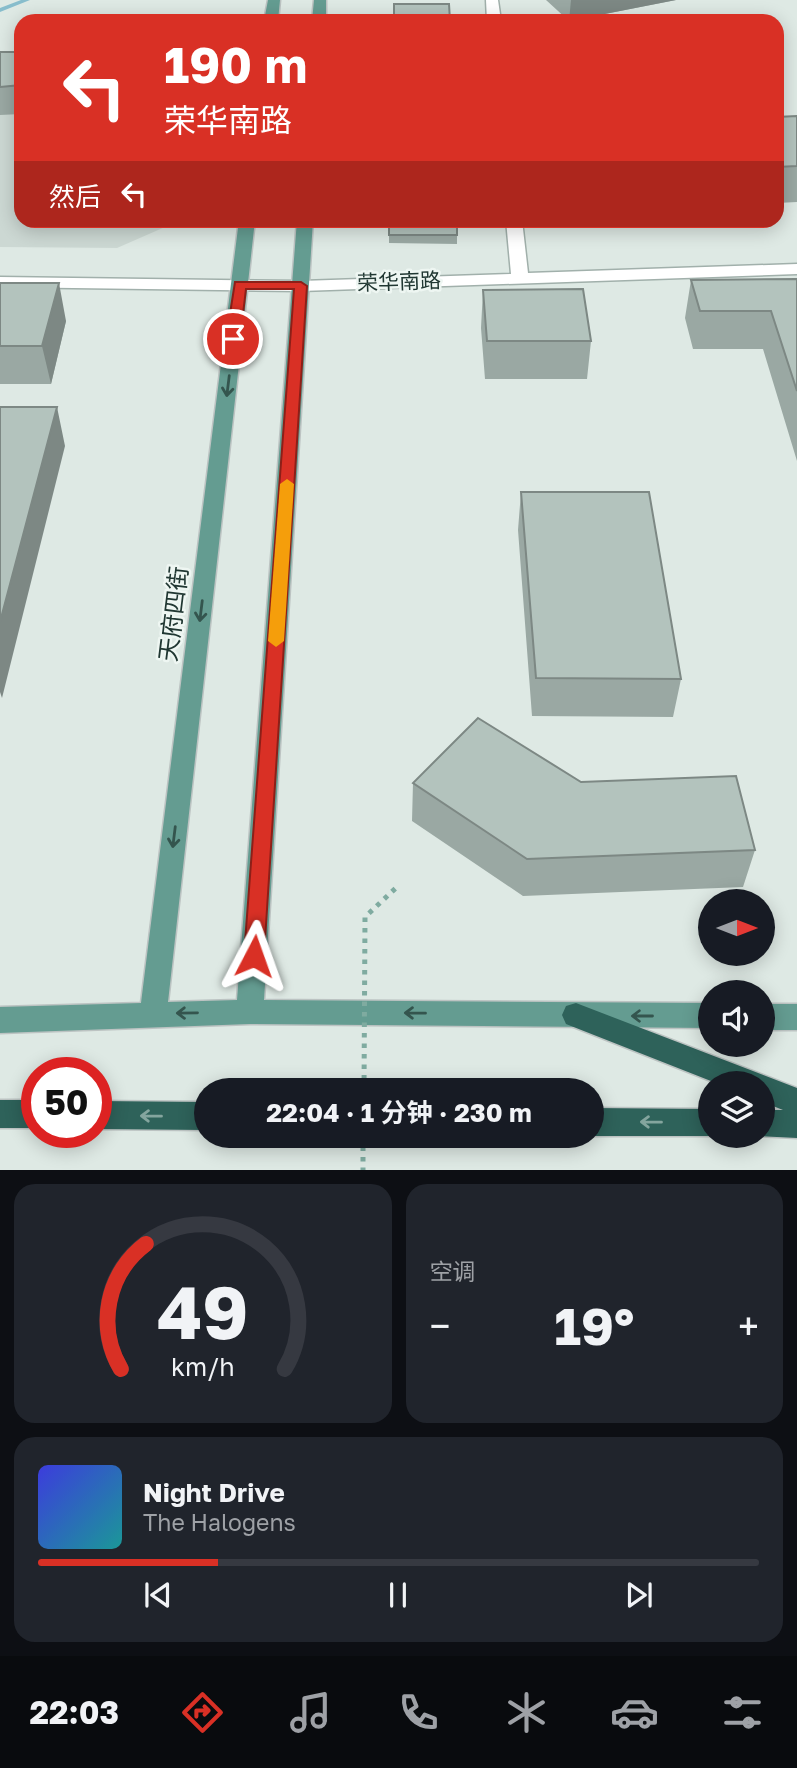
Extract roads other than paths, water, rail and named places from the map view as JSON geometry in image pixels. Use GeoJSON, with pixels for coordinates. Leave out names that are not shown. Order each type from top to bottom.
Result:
{"type":"FeatureCollection","features":[{"type":"Feature","properties":{"kind":"highway"},"geometry":{"type":"LineString","coordinates":[[576,1015],[718,1071]]}},
{"type":"Feature","properties":{"kind":"highway"},"geometry":{"type":"LineString","coordinates":[[775,1094],[797,1102]]}},
{"type":"Feature","properties":{"kind":"highway"},"geometry":{"type":"LineString","coordinates":[[0,1114],[21,1114]]}},
{"type":"Feature","properties":{"kind":"highway"},"geometry":{"type":"LineString","coordinates":[[112,1115],[194,1116]]}},
{"type":"Feature","properties":{"kind":"highway"},"geometry":{"type":"LineString","coordinates":[[604,1122],[698,1123]]}},
{"type":"Feature","properties":{"kind":"highway"},"geometry":{"type":"LineString","coordinates":[[775,1124],[797,1124]]}},
{"type":"Feature","properties":{"kind":"main road","name":"天府四街"},"geometry":{"type":"LineString","coordinates":[[153,1014],[246,228]]}},
{"type":"Feature","properties":{"kind":"main road"},"geometry":{"type":"LineString","coordinates":[[250,1012],[305,228]]}},
{"type":"Feature","properties":{"kind":"main road"},"geometry":{"type":"LineString","coordinates":[[0,1020],[250,1012],[698,1016]]}},
{"type":"Feature","properties":{"kind":"main road"},"geometry":{"type":"LineString","coordinates":[[775,1017],[797,1017]]}},
{"type":"Feature","properties":{"kind":"street"},"geometry":{"type":"LineString","coordinates":[[515,228],[520,279]]}},
{"type":"Feature","properties":{"kind":"street","name":"荣华南路"},"geometry":{"type":"LineString","coordinates":[[0,282],[301,286],[797,269]]}},
{"type":"Feature","properties":{"kind":"waterway"},"geometry":{"type":"LineString","coordinates":[[0,10],[27,0]]}}]}
